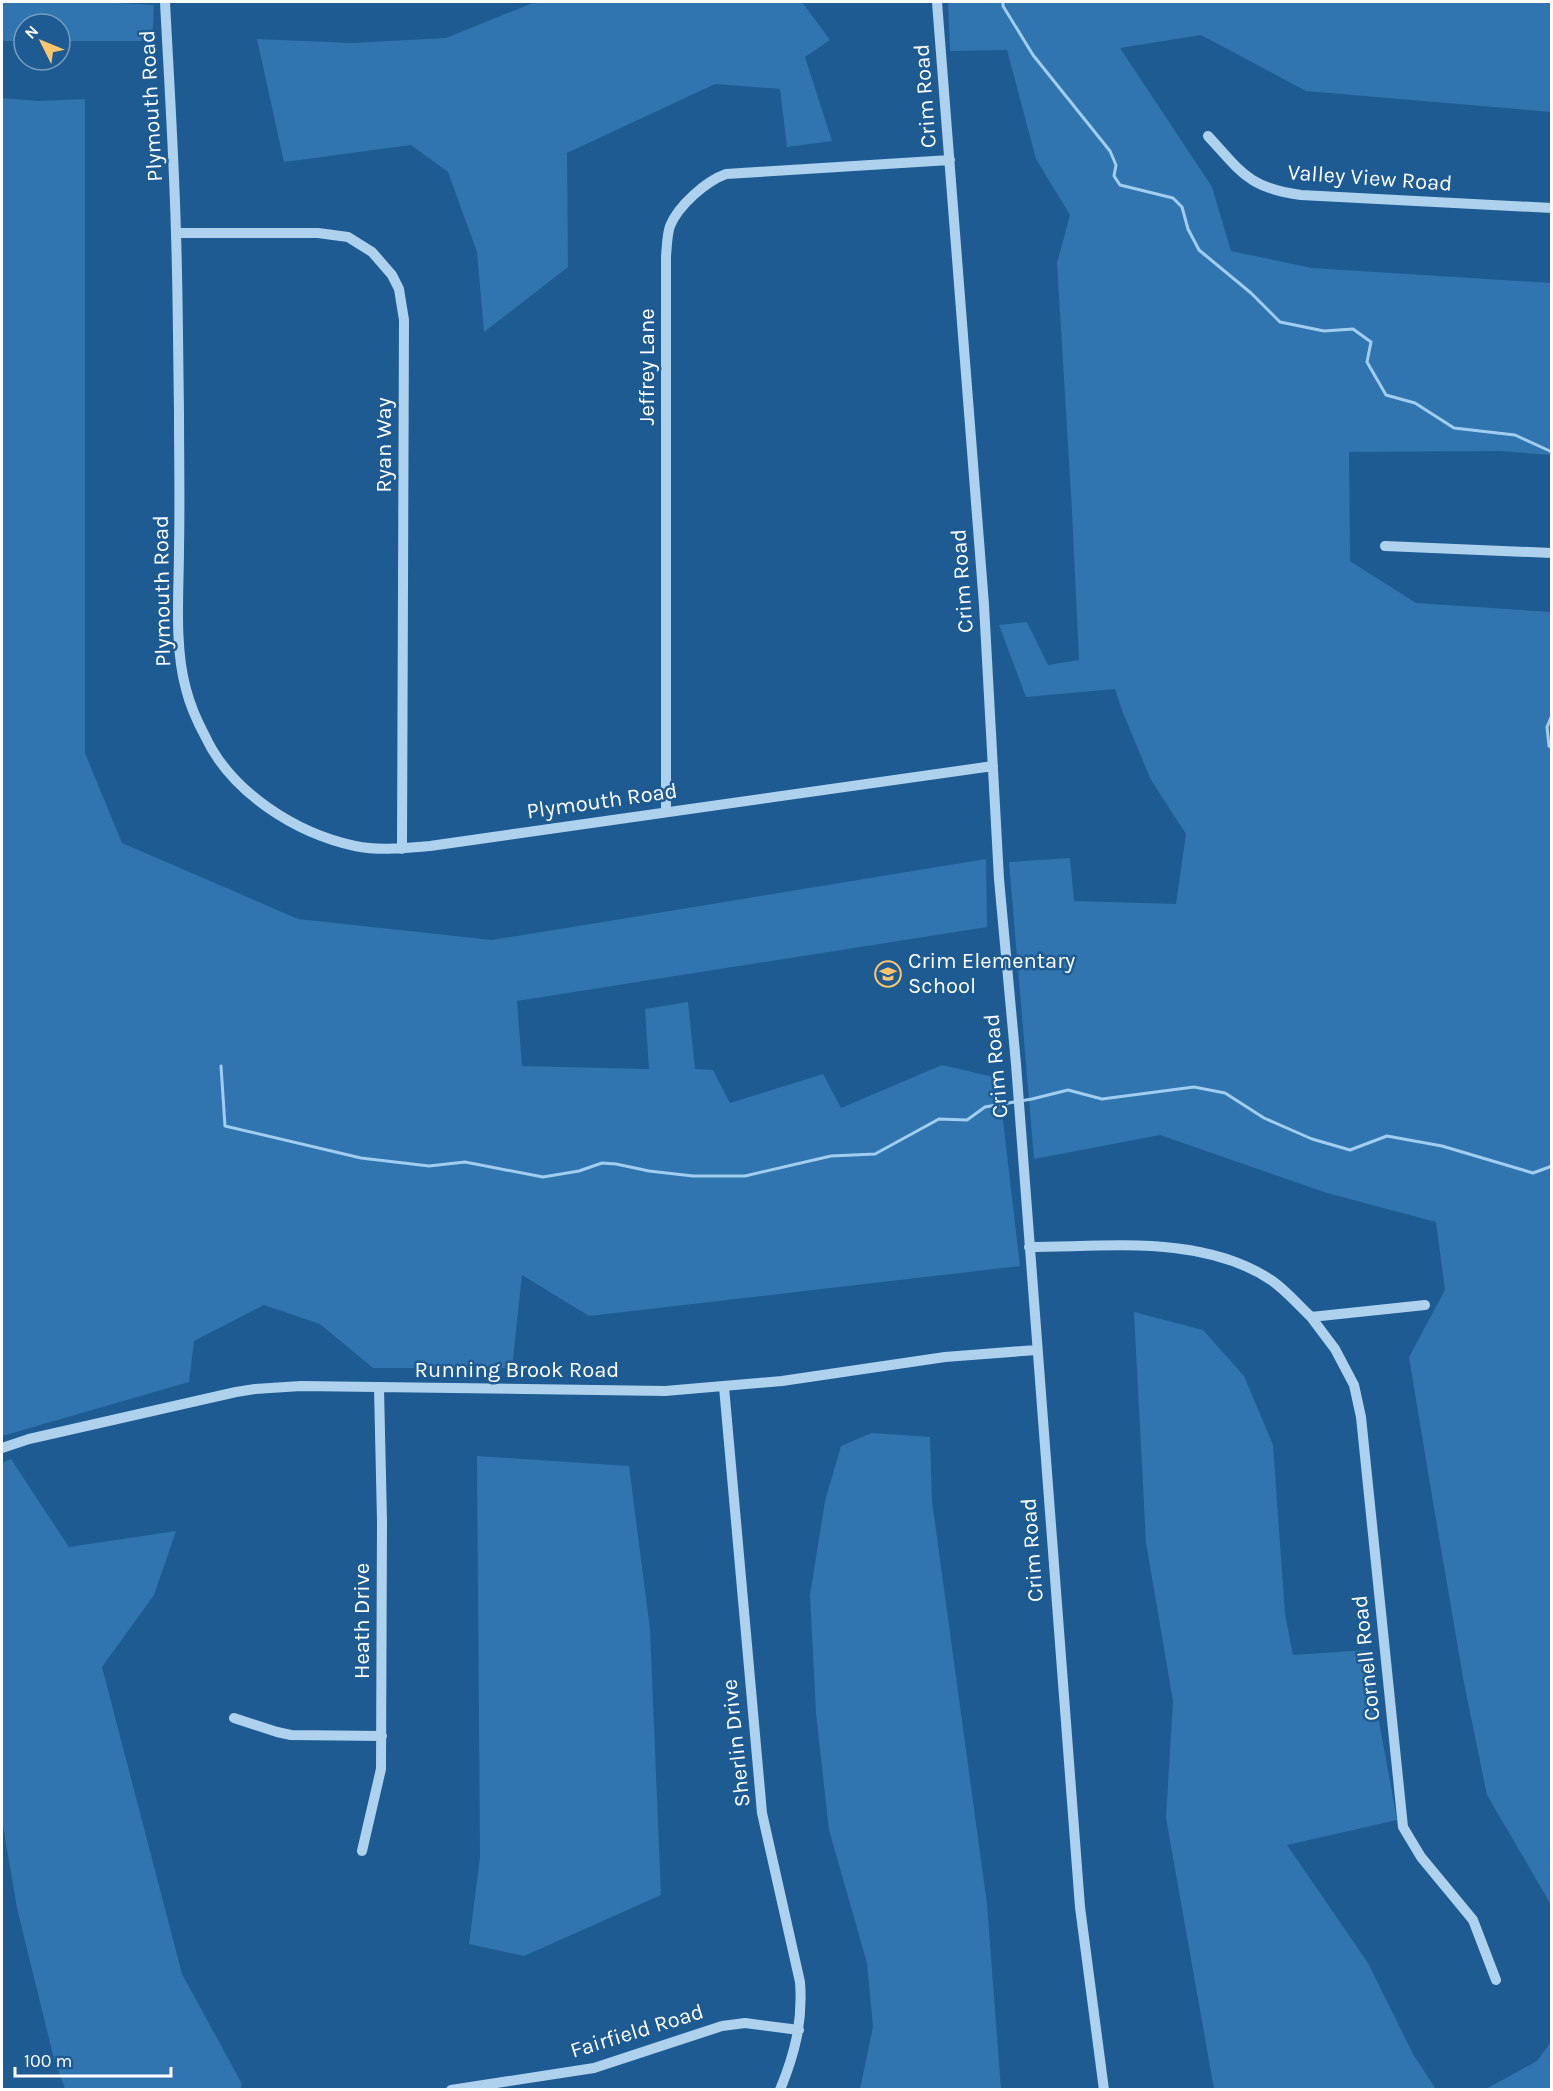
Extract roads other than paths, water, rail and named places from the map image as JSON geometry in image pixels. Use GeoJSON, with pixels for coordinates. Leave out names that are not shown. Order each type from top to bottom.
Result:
{"type":"FeatureCollection","features":[{"type":"Feature","properties":{"kind":"street","name":"Plymouth Road"},"geometry":{"type":"LineString","coordinates":[[165,2],[176,233],[180,491],[179,624],[182,670],[191,704],[205,738],[216,757],[257,800],[293,824],[333,840],[383,850],[993,766]]}},
{"type":"Feature","properties":{"kind":"street","name":"Crim Road"},"geometry":{"type":"LineString","coordinates":[[938,2],[984,605],[999,879],[1017,1082],[1080,1907],[1104,2090]]}},
{"type":"Feature","properties":{"kind":"street","name":"Valley View Road"},"geometry":{"type":"LineString","coordinates":[[1208,136],[1250,179],[1262,187],[1277,192],[1551,208]]}},
{"type":"Feature","properties":{"kind":"street","name":"Jeffrey Lane"},"geometry":{"type":"LineString","coordinates":[[666,812],[666,255],[670,226],[705,184],[726,174],[950,160]]}},
{"type":"Feature","properties":{"kind":"street","name":"Ryan Way"},"geometry":{"type":"LineString","coordinates":[[176,233],[318,233],[348,237],[372,252],[383,263],[399,289],[404,320],[402,849]]}},
{"type":"Feature","properties":{"kind":"street"},"geometry":{"type":"LineString","coordinates":[[1385,546],[1551,553]]}},
{"type":"Feature","properties":{"kind":"street","name":"Cornell Road"},"geometry":{"type":"LineString","coordinates":[[1029,1247],[1153,1246],[1198,1251],[1233,1260],[1269,1279],[1311,1317],[1335,1349],[1354,1385],[1361,1417],[1403,1827],[1420,1857],[1473,1920],[1496,1980]]}},
{"type":"Feature","properties":{"kind":"street"},"geometry":{"type":"LineString","coordinates":[[1311,1317],[1425,1305]]}},
{"type":"Feature","properties":{"kind":"street","name":"Running Brook Road"},"geometry":{"type":"LineString","coordinates":[[2,1448],[29,1439],[255,1389],[302,1386],[665,1390],[782,1381],[945,1357],[1036,1350]]}},
{"type":"Feature","properties":{"kind":"street","name":"Sherlin Drive"},"geometry":{"type":"LineString","coordinates":[[724,1387],[762,1813],[797,1962],[802,2003],[798,2038],[780,2090]]}},
{"type":"Feature","properties":{"kind":"street","name":"Heath Drive"},"geometry":{"type":"LineString","coordinates":[[362,1851],[379,1786],[381,1769],[380,1388]]}},
{"type":"Feature","properties":{"kind":"street"},"geometry":{"type":"LineString","coordinates":[[234,1718],[291,1735],[382,1736]]}},
{"type":"Feature","properties":{"kind":"street","name":"Fairfield Road"},"geometry":{"type":"LineString","coordinates":[[451,2090],[594,2068],[722,2026],[756,2024],[799,2030]]}},
{"type":"Feature","properties":{"kind":"waterway"},"geometry":{"type":"LineString","coordinates":[[1003,2],[1003,6],[1033,55],[1110,151],[1116,165],[1114,176],[1120,185],[1173,198],[1182,207],[1188,229],[1199,250],[1251,293],[1280,322],[1324,331],[1353,329],[1371,342],[1367,362],[1386,395],[1415,403],[1454,428],[1515,435],[1552,452]]}},
{"type":"Feature","properties":{"kind":"waterway"},"geometry":{"type":"LineString","coordinates":[[1552,715],[1547,727],[1549,746],[1552,748]]}},
{"type":"Feature","properties":{"kind":"waterway"},"geometry":{"type":"LineString","coordinates":[[221,1066],[225,1126],[361,1158],[429,1166],[465,1162],[543,1177],[579,1171],[602,1163],[693,1176],[745,1176],[831,1156],[875,1154],[939,1119],[967,1120],[985,1107],[1068,1090],[1102,1099],[1194,1087],[1225,1093],[1264,1118],[1312,1139],[1350,1150],[1387,1136],[1442,1146],[1533,1173],[1552,1166]]}},
{"type":"Feature","properties":{"kind":"place","name":"Crim Elementary School"},"geometry":{"type":"Point","coordinates":[888,974]}}]}
